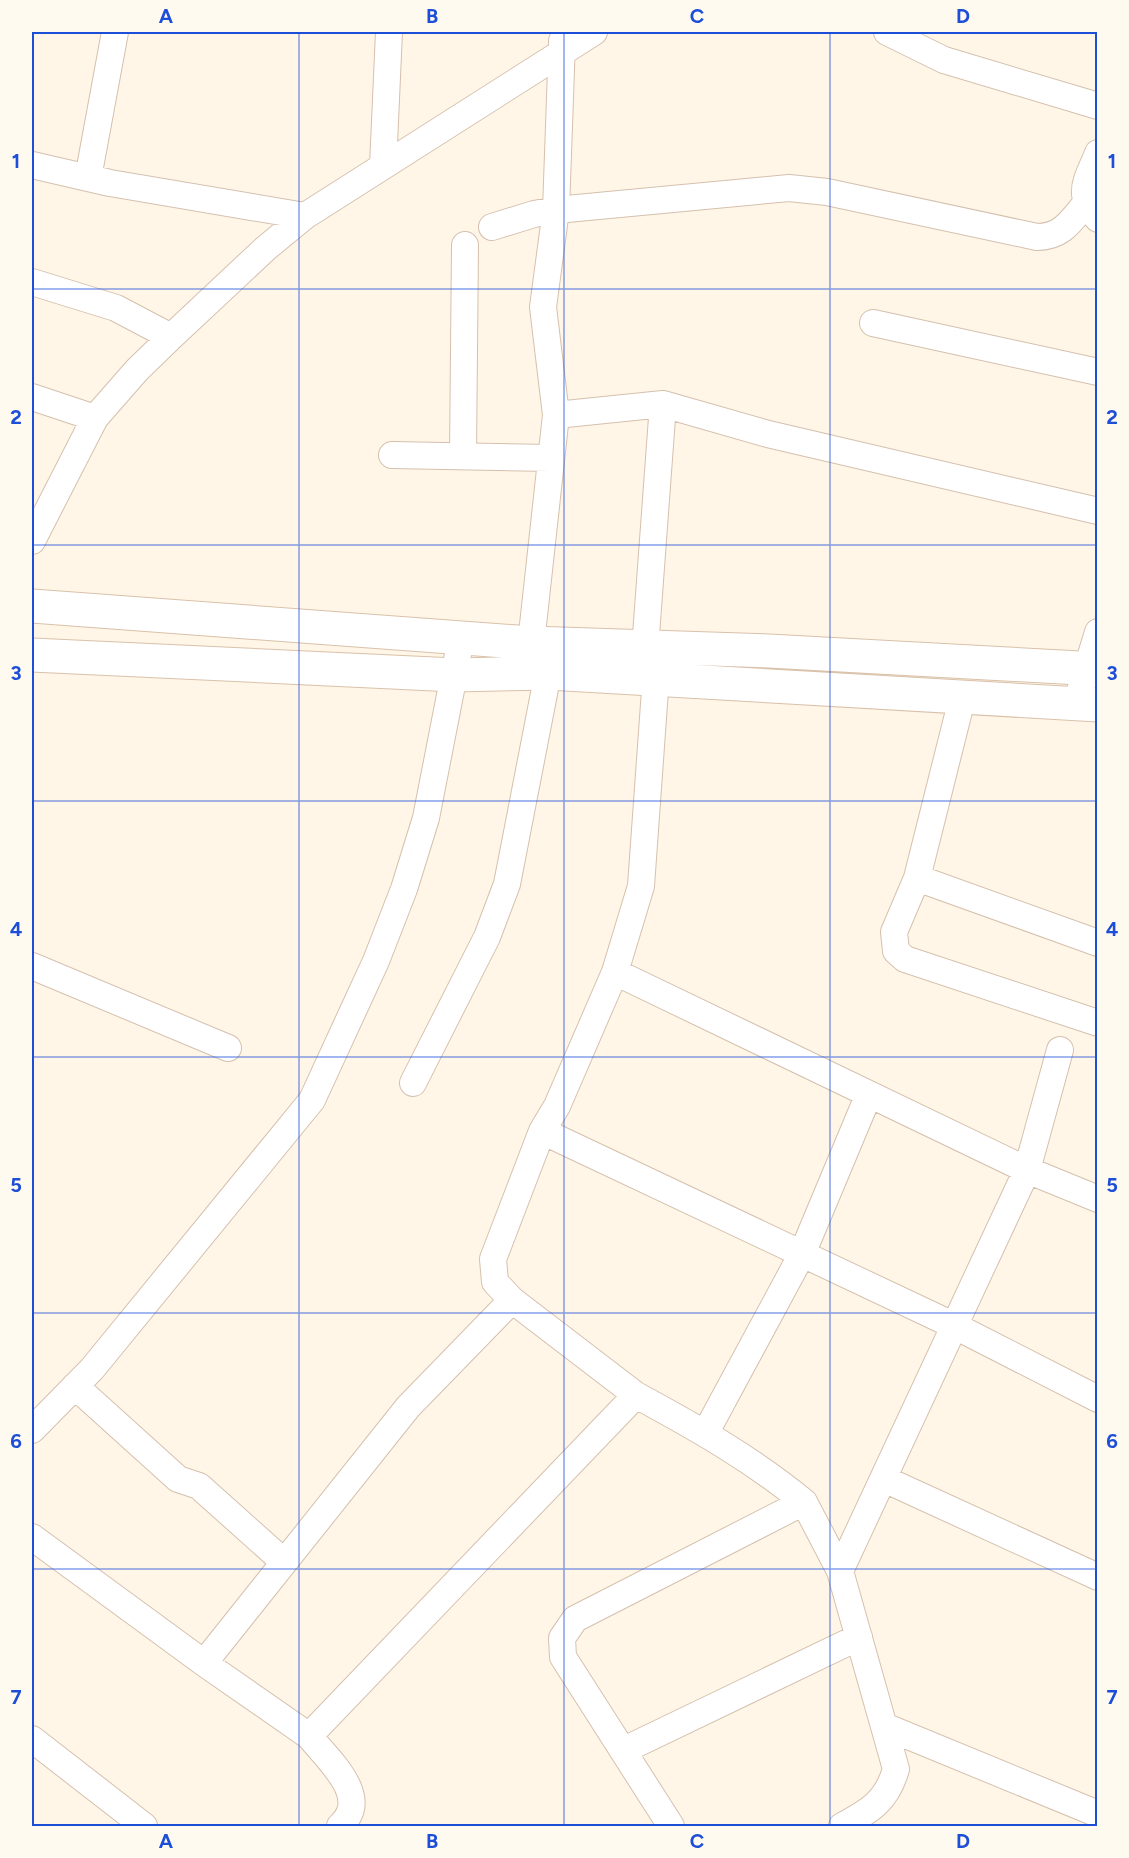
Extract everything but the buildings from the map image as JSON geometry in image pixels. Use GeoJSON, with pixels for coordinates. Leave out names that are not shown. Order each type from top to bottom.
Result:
{"type":"FeatureCollection","features":[{"type":"Feature","properties":{"kind":"main road"},"geometry":{"type":"LineString","coordinates":[[32,606],[531,643],[962,699],[1087,705]]}},
{"type":"Feature","properties":{"kind":"main road"},"geometry":{"type":"LineString","coordinates":[[32,655],[455,675],[548,673],[653,659],[770,651],[1092,668]]}},
{"type":"Feature","properties":{"kind":"street"},"geometry":{"type":"LineString","coordinates":[[88,178],[114,32]]}},
{"type":"Feature","properties":{"kind":"street"},"geometry":{"type":"LineString","coordinates":[[383,166],[389,32]]}},
{"type":"Feature","properties":{"kind":"street"},"geometry":{"type":"LineString","coordinates":[[32,541],[95,418],[137,370],[266,248],[305,216],[383,166],[562,42],[594,32]]}},
{"type":"Feature","properties":{"kind":"street"},"geometry":{"type":"LineString","coordinates":[[887,32],[944,60],[1098,106]]}},
{"type":"Feature","properties":{"kind":"street"},"geometry":{"type":"LineString","coordinates":[[531,643],[556,416],[543,307],[556,210],[562,42]]}},
{"type":"Feature","properties":{"kind":"street"},"geometry":{"type":"LineString","coordinates":[[492,227],[556,210],[789,188],[828,192],[1037,237],[1050,237],[1092,211],[1083,191],[1098,153]]}},
{"type":"Feature","properties":{"kind":"street"},"geometry":{"type":"LineString","coordinates":[[32,165],[88,178],[305,216]]}},
{"type":"Feature","properties":{"kind":"street"},"geometry":{"type":"LineString","coordinates":[[463,456],[465,245]]}},
{"type":"Feature","properties":{"kind":"street"},"geometry":{"type":"LineString","coordinates":[[32,282],[116,308],[171,338]]}},
{"type":"Feature","properties":{"kind":"street"},"geometry":{"type":"LineString","coordinates":[[873,323],[1098,372]]}},
{"type":"Feature","properties":{"kind":"street"},"geometry":{"type":"LineString","coordinates":[[32,397],[95,418]]}},
{"type":"Feature","properties":{"kind":"street"},"geometry":{"type":"LineString","coordinates":[[556,416],[663,404],[768,434],[1098,511]]}},
{"type":"Feature","properties":{"kind":"street"},"geometry":{"type":"LineString","coordinates":[[663,404],[641,886],[615,972],[557,1106],[542,1131],[493,1259],[495,1282],[512,1300],[636,1395],[706,1432],[778,1480],[804,1502],[840,1571],[896,1769],[891,1788],[882,1800],[842,1827]]}},
{"type":"Feature","properties":{"kind":"street"},"geometry":{"type":"LineString","coordinates":[[392,455],[551,459]]}},
{"type":"Feature","properties":{"kind":"street"},"geometry":{"type":"LineString","coordinates":[[1087,705],[1098,632]]}},
{"type":"Feature","properties":{"kind":"street"},"geometry":{"type":"LineString","coordinates":[[32,1430],[75,1386],[312,1100],[376,961],[404,889],[426,818],[455,675],[460,639]]}},
{"type":"Feature","properties":{"kind":"street"},"geometry":{"type":"LineString","coordinates":[[413,1083],[487,937],[507,884],[548,673]]}},
{"type":"Feature","properties":{"kind":"street"},"geometry":{"type":"LineString","coordinates":[[962,699],[917,878],[894,932],[896,951],[904,959],[1098,1023]]}},
{"type":"Feature","properties":{"kind":"street"},"geometry":{"type":"LineString","coordinates":[[917,878],[1098,943]]}},
{"type":"Feature","properties":{"kind":"street"},"geometry":{"type":"LineString","coordinates":[[32,966],[228,1048]]}},
{"type":"Feature","properties":{"kind":"street"},"geometry":{"type":"LineString","coordinates":[[615,972],[1027,1170],[1098,1199]]}},
{"type":"Feature","properties":{"kind":"street"},"geometry":{"type":"LineString","coordinates":[[840,1571],[1027,1170],[1060,1050]]}},
{"type":"Feature","properties":{"kind":"street"},"geometry":{"type":"LineString","coordinates":[[706,1432],[802,1254],[869,1094]]}},
{"type":"Feature","properties":{"kind":"street"},"geometry":{"type":"LineString","coordinates":[[542,1131],[955,1326],[1098,1399]]}},
{"type":"Feature","properties":{"kind":"street"},"geometry":{"type":"LineString","coordinates":[[204,1663],[408,1407],[512,1300]]}},
{"type":"Feature","properties":{"kind":"street"},"geometry":{"type":"LineString","coordinates":[[75,1386],[178,1479],[199,1486],[284,1562]]}},
{"type":"Feature","properties":{"kind":"street"},"geometry":{"type":"LineString","coordinates":[[309,1736],[636,1395]]}},
{"type":"Feature","properties":{"kind":"street"},"geometry":{"type":"LineString","coordinates":[[884,1479],[1098,1577]]}},
{"type":"Feature","properties":{"kind":"street"},"geometry":{"type":"LineString","coordinates":[[671,1827],[563,1657],[562,1638],[575,1619],[804,1502]]}},
{"type":"Feature","properties":{"kind":"street"},"geometry":{"type":"LineString","coordinates":[[32,1537],[204,1663],[309,1736],[348,1784],[353,1799],[348,1818],[339,1827]]}},
{"type":"Feature","properties":{"kind":"street"},"geometry":{"type":"LineString","coordinates":[[624,1750],[859,1637]]}},
{"type":"Feature","properties":{"kind":"street"},"geometry":{"type":"LineString","coordinates":[[884,1726],[1098,1815]]}},
{"type":"Feature","properties":{"kind":"street"},"geometry":{"type":"LineString","coordinates":[[32,1739],[144,1827]]}}]}
